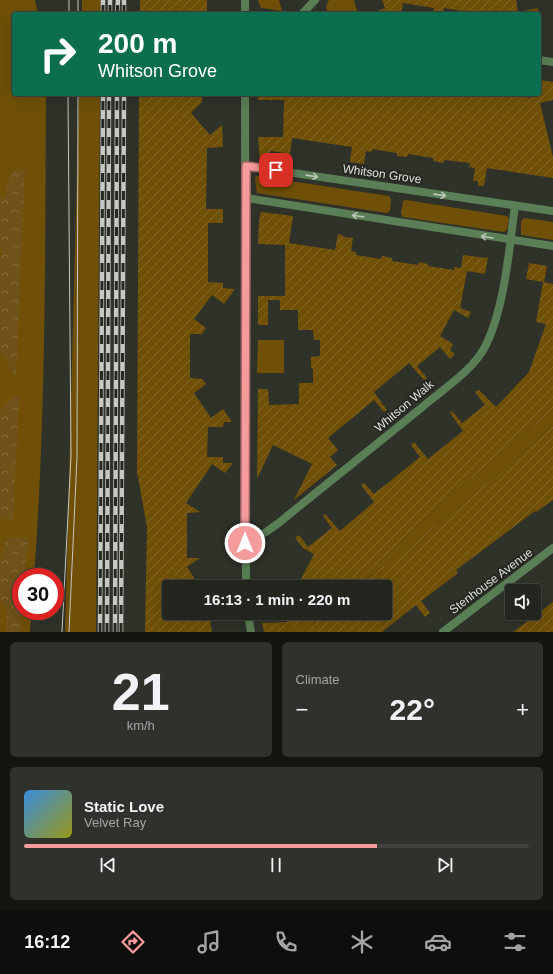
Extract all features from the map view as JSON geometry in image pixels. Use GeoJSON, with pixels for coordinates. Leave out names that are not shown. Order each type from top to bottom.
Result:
{"type":"FeatureCollection","features":[{"type":"Feature","properties":{"kind":"street"},"geometry":{"type":"LineString","coordinates":[[245,0],[245,12]]}},
{"type":"Feature","properties":{"kind":"street"},"geometry":{"type":"LineString","coordinates":[[304,12],[315,0]]}},
{"type":"Feature","properties":{"kind":"street"},"geometry":{"type":"LineString","coordinates":[[541,60],[553,62]]}},
{"type":"Feature","properties":{"kind":"street"},"geometry":{"type":"LineString","coordinates":[[245,96],[246,580]]}},
{"type":"Feature","properties":{"kind":"street","name":"Whitson Grove"},"geometry":{"type":"LineString","coordinates":[[246,166],[553,211]]}},
{"type":"Feature","properties":{"kind":"street"},"geometry":{"type":"LineString","coordinates":[[246,198],[553,246]]}},
{"type":"Feature","properties":{"kind":"street"},"geometry":{"type":"LineString","coordinates":[[510,240],[515,206]]}},
{"type":"Feature","properties":{"kind":"street","name":"Whitson Walk"},"geometry":{"type":"LineString","coordinates":[[245,543],[266,532],[280,522],[472,364],[485,347],[496,321],[510,240]]}},
{"type":"Feature","properties":{"kind":"street","name":"Stenhouse Avenue"},"geometry":{"type":"LineString","coordinates":[[443,632],[553,548]]}},
{"type":"Feature","properties":{"kind":"street"},"geometry":{"type":"LineString","coordinates":[[249,620],[251,632]]}},
{"type":"Feature","properties":{"kind":"shaded area"},"geometry":{"type":"Polygon","coordinates":[[[0,0],[35,0],[38,12],[12,12],[12,96],[46,96],[43,396],[35,568],[12,568],[12,620],[31,620],[30,632],[0,632],[0,0]]]}},
{"type":"Feature","properties":{"kind":"shaded area"},"geometry":{"type":"Polygon","coordinates":[[[82,0],[101,0],[101,12],[82,12],[82,0]]]}},
{"type":"Feature","properties":{"kind":"shaded area"},"geometry":{"type":"Polygon","coordinates":[[[140,0],[207,0],[207,12],[140,12],[140,0]]]}},
{"type":"Feature","properties":{"kind":"shaded area"},"geometry":{"type":"Polygon","coordinates":[[[258,0],[279,0],[282,11],[261,8],[258,0]]]}},
{"type":"Feature","properties":{"kind":"shaded area"},"geometry":{"type":"Polygon","coordinates":[[[329,0],[354,0],[357,12],[328,12],[326,6],[329,0]]]}},
{"type":"Feature","properties":{"kind":"shaded area"},"geometry":{"type":"Polygon","coordinates":[[[382,0],[516,0],[518,12],[469,12],[444,8],[443,12],[433,12],[434,8],[403,3],[401,12],[375,12],[385,8],[382,0]]]}},
{"type":"Feature","properties":{"kind":"shaded area"},"geometry":{"type":"Polygon","coordinates":[[[538,8],[539,12],[518,12],[538,8]]]}},
{"type":"Feature","properties":{"kind":"shaded area"},"geometry":{"type":"Polygon","coordinates":[[[541,80],[553,82],[553,100],[540,103],[553,157],[553,178],[487,168],[484,186],[478,186],[478,181],[473,181],[475,168],[469,167],[470,163],[444,160],[443,163],[433,161],[433,158],[408,154],[407,157],[397,156],[397,153],[372,149],[371,152],[366,151],[364,164],[350,162],[352,147],[292,138],[290,154],[271,151],[260,161],[258,137],[283,137],[284,100],[258,100],[258,96],[519,96],[531,98],[531,96],[541,96],[541,80]]]}},
{"type":"Feature","properties":{"kind":"shaded area"},"geometry":{"type":"Polygon","coordinates":[[[79,96],[100,96],[96,632],[65,632],[79,96]]]}},
{"type":"Feature","properties":{"kind":"shaded area"},"geometry":{"type":"Polygon","coordinates":[[[139,96],[202,96],[202,102],[191,113],[210,135],[222,125],[223,147],[207,148],[206,209],[223,209],[223,223],[208,223],[208,282],[223,283],[223,288],[235,289],[224,304],[212,295],[194,319],[206,328],[202,334],[190,334],[190,378],[202,379],[206,384],[194,393],[211,418],[223,409],[232,422],[224,422],[223,427],[208,427],[207,457],[223,457],[223,463],[233,463],[225,473],[212,464],[186,503],[200,512],[187,513],[187,558],[200,558],[187,567],[195,580],[162,580],[162,620],[210,620],[212,632],[145,632],[147,527],[137,472],[139,96]]]}},
{"type":"Feature","properties":{"kind":"shaded area"},"geometry":{"type":"Polygon","coordinates":[[[257,176],[389,196],[391,199],[390,211],[387,213],[257,193],[255,178],[257,176]]]}},
{"type":"Feature","properties":{"kind":"shaded area"},"geometry":{"type":"Polygon","coordinates":[[[406,200],[507,216],[509,219],[507,230],[504,232],[403,217],[401,214],[403,201],[406,200]]]}},
{"type":"Feature","properties":{"kind":"shaded area"},"geometry":{"type":"Polygon","coordinates":[[[261,212],[293,216],[289,243],[335,250],[338,234],[343,235],[343,237],[353,238],[351,251],[356,252],[356,255],[381,259],[382,256],[392,258],[392,261],[418,265],[419,262],[428,264],[428,266],[454,270],[454,267],[461,268],[463,255],[488,257],[485,274],[467,271],[460,308],[471,312],[468,318],[454,310],[440,336],[453,344],[450,350],[455,354],[450,359],[440,347],[417,366],[427,378],[424,380],[409,363],[374,392],[387,410],[384,412],[374,400],[328,438],[338,450],[330,457],[337,465],[294,500],[312,464],[273,445],[257,479],[258,389],[268,389],[269,405],[299,404],[299,383],[313,383],[311,357],[320,356],[320,340],[314,340],[313,330],[298,330],[298,310],[280,310],[280,300],[268,300],[268,325],[258,325],[258,296],[285,296],[285,245],[258,244],[259,220],[261,212]]]}},
{"type":"Feature","properties":{"kind":"shaded area"},"geometry":{"type":"Polygon","coordinates":[[[524,218],[553,222],[553,240],[521,235],[521,221],[524,218]]]}},
{"type":"Feature","properties":{"kind":"shaded area"},"geometry":{"type":"Polygon","coordinates":[[[529,263],[547,266],[544,282],[553,284],[553,410],[439,506],[360,580],[301,580],[314,554],[303,548],[295,538],[299,535],[308,547],[332,528],[323,516],[325,514],[340,531],[374,502],[361,485],[364,483],[374,494],[420,457],[411,445],[414,442],[428,459],[463,431],[450,413],[452,411],[462,423],[485,405],[475,392],[479,390],[496,407],[529,372],[546,324],[536,322],[543,282],[526,279],[529,263]]]}},
{"type":"Feature","properties":{"kind":"shaded area"},"geometry":{"type":"Polygon","coordinates":[[[258,340],[284,340],[284,373],[257,373],[258,340]]]}},
{"type":"Feature","properties":{"kind":"shaded area"},"geometry":{"type":"Polygon","coordinates":[[[553,410],[553,426],[468,499],[366,580],[360,580],[439,506],[553,410]]]}},
{"type":"Feature","properties":{"kind":"shaded area"},"geometry":{"type":"Polygon","coordinates":[[[553,426],[553,500],[536,512],[535,511],[456,570],[458,573],[421,601],[430,613],[425,617],[416,605],[382,632],[303,632],[318,620],[392,620],[392,580],[366,580],[468,499],[553,426]]]}},
{"type":"Feature","properties":{"kind":"shaded area"},"geometry":{"type":"Polygon","coordinates":[[[553,602],[553,632],[513,632],[529,620],[541,620],[541,611],[553,602]]]}},
{"type":"Feature","properties":{"kind":"shaded area"},"geometry":{"type":"Polygon","coordinates":[[[287,620],[305,620],[285,632],[264,632],[262,623],[287,622],[287,620]]]}},
{"type":"Feature","properties":{"kind":"shaded area"},"geometry":{"type":"Polygon","coordinates":[[[305,620],[318,620],[303,632],[285,632],[305,620]]]}},
{"type":"Feature","properties":{"kind":"green space"},"geometry":{"type":"Polygon","coordinates":[[[17,169],[25,169],[16,377],[0,351],[0,258],[3,255],[0,248],[0,196],[4,199],[10,175],[17,169]]]}},
{"type":"Feature","properties":{"kind":"green space"},"geometry":{"type":"Polygon","coordinates":[[[14,397],[19,397],[13,521],[0,518],[0,411],[9,400],[14,397]]]}},
{"type":"Feature","properties":{"kind":"green space"},"geometry":{"type":"Polygon","coordinates":[[[7,537],[28,538],[26,568],[12,568],[12,620],[22,620],[21,632],[6,632],[7,614],[5,606],[0,600],[0,558],[7,537]]]}},
{"type":"Feature","properties":{"kind":"tram line"},"geometry":{"type":"LineString","coordinates":[[69,0],[69,12]]}},
{"type":"Feature","properties":{"kind":"tram line"},"geometry":{"type":"LineString","coordinates":[[78,0],[78,12]]}},
{"type":"Feature","properties":{"kind":"tram line"},"geometry":{"type":"LineString","coordinates":[[62,632],[71,456],[68,96]]}},
{"type":"Feature","properties":{"kind":"tram line"},"geometry":{"type":"LineString","coordinates":[[69,632],[77,457],[78,96]]}},
{"type":"Feature","properties":{"kind":"railway"},"geometry":{"type":"LineString","coordinates":[[103,0],[103,12]]}},
{"type":"Feature","properties":{"kind":"railway"},"geometry":{"type":"LineString","coordinates":[[110,0],[110,12]]}},
{"type":"Feature","properties":{"kind":"railway"},"geometry":{"type":"LineString","coordinates":[[117,12],[118,0]]}},
{"type":"Feature","properties":{"kind":"railway"},"geometry":{"type":"LineString","coordinates":[[124,0],[124,12]]}},
{"type":"Feature","properties":{"kind":"railway"},"geometry":{"type":"LineString","coordinates":[[100,632],[103,96]]}},
{"type":"Feature","properties":{"kind":"railway"},"geometry":{"type":"LineString","coordinates":[[107,632],[109,96]]}},
{"type":"Feature","properties":{"kind":"railway"},"geometry":{"type":"LineString","coordinates":[[115,632],[117,96]]}},
{"type":"Feature","properties":{"kind":"railway"},"geometry":{"type":"LineString","coordinates":[[121,632],[124,96]]}},
{"type":"Feature","properties":{"kind":"route"},"geometry":{"type":"LineString","coordinates":[[245,543],[246,166],[276,170]]}}]}
